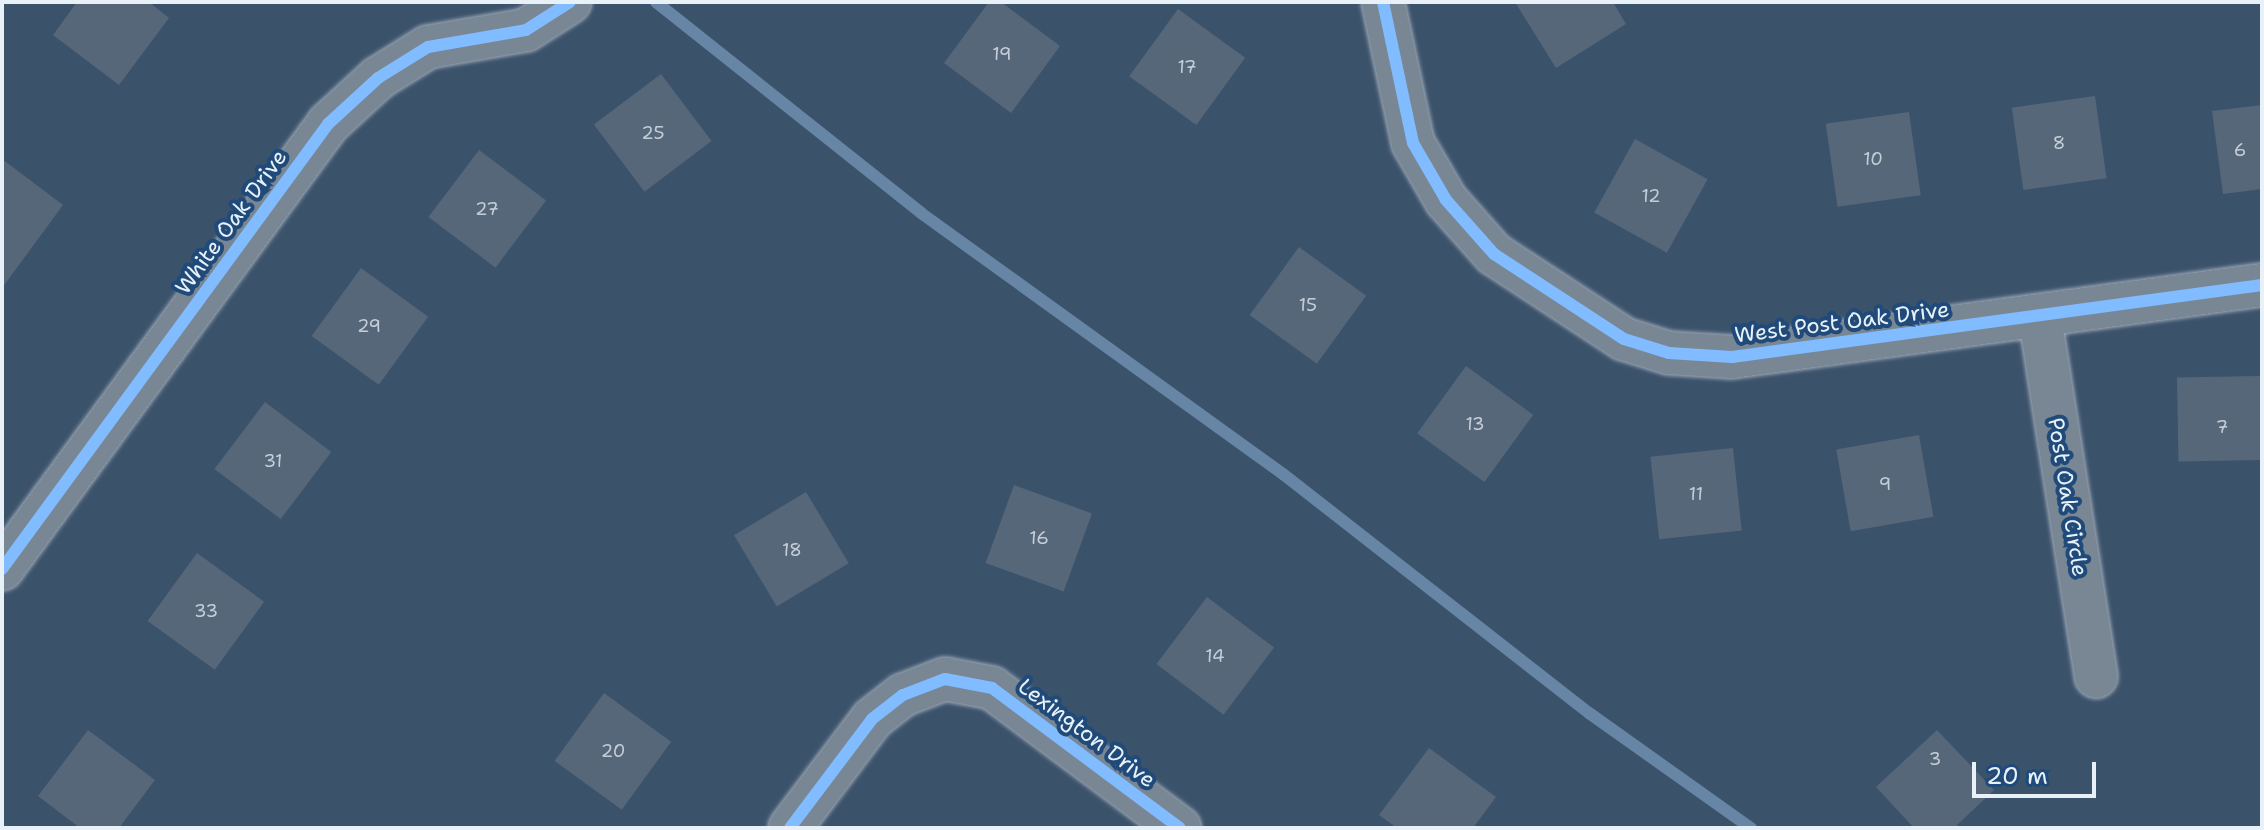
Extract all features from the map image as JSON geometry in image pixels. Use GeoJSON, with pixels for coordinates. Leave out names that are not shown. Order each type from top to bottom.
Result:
{"type":"FeatureCollection","features":[{"type":"Feature","properties":{"kind":"street","name":"White Oak Drive"},"geometry":{"type":"LineString","coordinates":[[2,569],[328,124],[378,78],[428,47],[526,30],[570,2]]}},
{"type":"Feature","properties":{"kind":"street","name":"West Post Oak Drive"},"geometry":{"type":"LineString","coordinates":[[1383,2],[1413,143],[1446,200],[1494,254],[1624,339],[1669,353],[1732,357],[2040,318],[2262,285]]}},
{"type":"Feature","properties":{"kind":"street","name":"Post Oak Circle"},"geometry":{"type":"LineString","coordinates":[[2040,318],[2096,677]]}},
{"type":"Feature","properties":{"kind":"street","name":"Lexington Drive"},"geometry":{"type":"LineString","coordinates":[[790,828],[872,719],[903,695],[945,679],[992,688],[1180,828]]}},
{"type":"Feature","properties":{"kind":"building"},"geometry":{"type":"Polygon","coordinates":[[[77,2],[149,2],[169,18],[119,85],[53,35],[77,2]]]}},
{"type":"Feature","properties":{"kind":"building"},"geometry":{"type":"Polygon","coordinates":[[[989,2],[1001,2],[1060,46],[1011,113],[944,63],[989,2]]]}},
{"type":"Feature","properties":{"kind":"building"},"geometry":{"type":"Polygon","coordinates":[[[1515,2],[1613,2],[1626,24],[1556,68],[1515,2]]]}},
{"type":"Feature","properties":{"kind":"building"},"geometry":{"type":"Polygon","coordinates":[[[1178,9],[1245,58],[1196,125],[1129,76],[1178,9]]]}},
{"type":"Feature","properties":{"kind":"building"},"geometry":{"type":"Polygon","coordinates":[[[661,74],[712,141],[644,192],[594,125],[661,74]]]}},
{"type":"Feature","properties":{"kind":"building"},"geometry":{"type":"Polygon","coordinates":[[[2095,96],[2107,178],[2023,190],[2012,108],[2095,96]]]}},
{"type":"Feature","properties":{"kind":"building"},"geometry":{"type":"Polygon","coordinates":[[[2262,105],[2262,189],[2223,194],[2212,111],[2262,105]]]}},
{"type":"Feature","properties":{"kind":"building"},"geometry":{"type":"Polygon","coordinates":[[[1909,112],[1921,195],[1838,207],[1826,124],[1909,112]]]}},
{"type":"Feature","properties":{"kind":"building"},"geometry":{"type":"Polygon","coordinates":[[[1635,139],[1708,179],[1667,253],[1594,212],[1635,139]]]}},
{"type":"Feature","properties":{"kind":"building"},"geometry":{"type":"Polygon","coordinates":[[[479,150],[546,201],[496,268],[428,217],[479,150]]]}},
{"type":"Feature","properties":{"kind":"building"},"geometry":{"type":"Polygon","coordinates":[[[2,159],[63,205],[2,288],[2,159]]]}},
{"type":"Feature","properties":{"kind":"building"},"geometry":{"type":"Polygon","coordinates":[[[1299,247],[1366,296],[1317,364],[1250,315],[1299,247]]]}},
{"type":"Feature","properties":{"kind":"building"},"geometry":{"type":"Polygon","coordinates":[[[361,268],[428,317],[379,385],[312,336],[361,268]]]}},
{"type":"Feature","properties":{"kind":"building"},"geometry":{"type":"Polygon","coordinates":[[[1466,366],[1533,415],[1484,482],[1417,433],[1466,366]]]}},
{"type":"Feature","properties":{"kind":"building"},"geometry":{"type":"Polygon","coordinates":[[[2260,376],[2261,460],[2178,461],[2177,377],[2260,376]]]}},
{"type":"Feature","properties":{"kind":"building"},"geometry":{"type":"Polygon","coordinates":[[[265,402],[331,452],[281,519],[214,469],[265,402]]]}},
{"type":"Feature","properties":{"kind":"building"},"geometry":{"type":"Polygon","coordinates":[[[1919,435],[1933,517],[1851,531],[1836,450],[1919,435]]]}},
{"type":"Feature","properties":{"kind":"building"},"geometry":{"type":"Polygon","coordinates":[[[1733,448],[1742,531],[1659,539],[1650,457],[1733,448]]]}},
{"type":"Feature","properties":{"kind":"building"},"geometry":{"type":"Polygon","coordinates":[[[1014,485],[1092,513],[1064,591],[986,563],[1014,485]]]}},
{"type":"Feature","properties":{"kind":"building"},"geometry":{"type":"Polygon","coordinates":[[[806,492],[849,563],[777,606],[734,535],[806,492]]]}},
{"type":"Feature","properties":{"kind":"building"},"geometry":{"type":"Polygon","coordinates":[[[197,553],[264,602],[215,670],[148,621],[197,553]]]}},
{"type":"Feature","properties":{"kind":"building"},"geometry":{"type":"Polygon","coordinates":[[[1207,597],[1274,648],[1224,715],[1156,664],[1207,597]]]}},
{"type":"Feature","properties":{"kind":"building"},"geometry":{"type":"Polygon","coordinates":[[[604,693],[671,742],[622,810],[555,761],[604,693]]]}},
{"type":"Feature","properties":{"kind":"building"},"geometry":{"type":"Polygon","coordinates":[[[88,730],[155,780],[119,828],[80,828],[38,796],[88,730]]]}},
{"type":"Feature","properties":{"kind":"building"},"geometry":{"type":"Polygon","coordinates":[[[1937,730],[1994,790],[1954,828],[1914,828],[1876,787],[1937,730]]]}},
{"type":"Feature","properties":{"kind":"building"},"geometry":{"type":"Polygon","coordinates":[[[1429,748],[1496,797],[1473,828],[1397,828],[1379,815],[1429,748]]]}},
{"type":"Feature","properties":{"kind":"waterway"},"geometry":{"type":"LineString","coordinates":[[656,2],[921,213],[1283,474],[1589,713],[1751,828]]}},
{"type":"Feature","properties":{"kind":"cycle path"},"geometry":{"type":"LineString","coordinates":[[2,569],[328,124],[378,78],[428,47],[526,30],[570,2]]}},
{"type":"Feature","properties":{"kind":"cycle path"},"geometry":{"type":"LineString","coordinates":[[1383,2],[1413,143],[1446,200],[1494,254],[1624,339],[1669,353],[1732,357],[2262,285]]}},
{"type":"Feature","properties":{"kind":"cycle path"},"geometry":{"type":"LineString","coordinates":[[790,828],[872,719],[903,695],[945,679],[992,688],[1180,828]]}}]}
